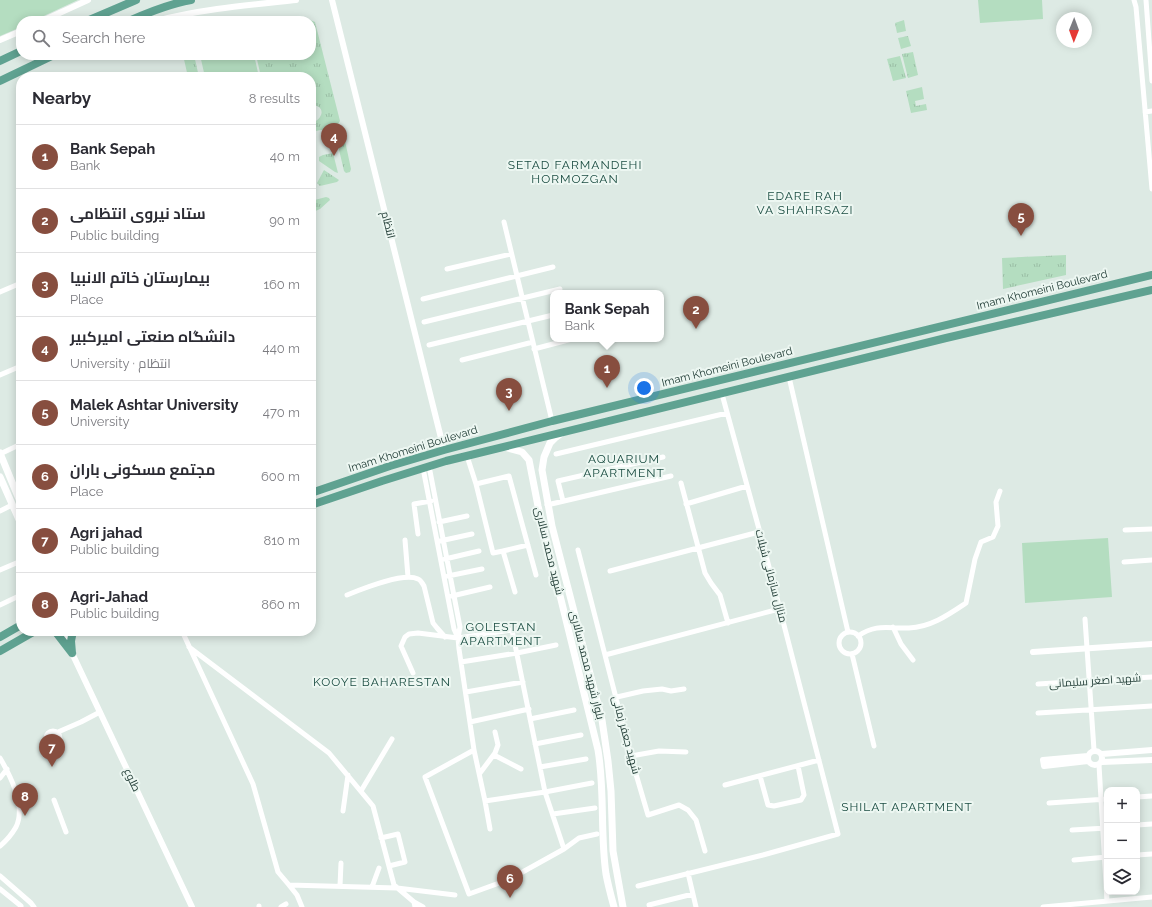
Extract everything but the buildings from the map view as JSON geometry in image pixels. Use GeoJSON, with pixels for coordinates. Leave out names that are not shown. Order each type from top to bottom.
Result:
{"type":"FeatureCollection","features":[{"type":"Feature","properties":{"kind":"main road"},"geometry":{"type":"LineString","coordinates":[[99,16],[136,0]]}},
{"type":"Feature","properties":{"kind":"main road"},"geometry":{"type":"LineString","coordinates":[[140,16],[177,2],[191,0]]}},
{"type":"Feature","properties":{"kind":"main road"},"geometry":{"type":"LineString","coordinates":[[0,61],[16,53]]}},
{"type":"Feature","properties":{"kind":"main road"},"geometry":{"type":"LineString","coordinates":[[19,72],[44,60]]}},
{"type":"Feature","properties":{"kind":"main road"},"geometry":{"type":"LineString","coordinates":[[0,81],[16,73]]}},
{"type":"Feature","properties":{"kind":"main road","name":"Imam Khomeini Boulevard"},"geometry":{"type":"LineString","coordinates":[[316,491],[390,466],[552,421],[1152,274]]}},
{"type":"Feature","properties":{"kind":"main road","name":"Imam Khomeini Boulevard"},"geometry":{"type":"LineString","coordinates":[[316,504],[426,467],[467,456],[946,338],[1151,292]]}},
{"type":"Feature","properties":{"kind":"main road"},"geometry":{"type":"LineString","coordinates":[[942,326],[946,338]]}},
{"type":"Feature","properties":{"kind":"main road","name":"بلوار شهید محمد سالاری"},"geometry":{"type":"LineString","coordinates":[[563,432],[550,443],[544,457],[542,470],[547,505],[552,526],[602,720],[610,783],[613,850],[623,907]]}},
{"type":"Feature","properties":{"kind":"main road","name":"شهید محمد سالاری"},"geometry":{"type":"LineString","coordinates":[[504,447],[522,452],[529,460],[538,506],[598,750],[602,779],[603,838],[606,873],[614,907]]}},
{"type":"Feature","properties":{"kind":"main road"},"geometry":{"type":"LineString","coordinates":[[0,453],[16,487]]}},
{"type":"Feature","properties":{"kind":"main road"},"geometry":{"type":"LineString","coordinates":[[0,477],[16,513]]}},
{"type":"Feature","properties":{"kind":"main road"},"geometry":{"type":"LineString","coordinates":[[538,506],[547,505]]}},
{"type":"Feature","properties":{"kind":"main road"},"geometry":{"type":"LineString","coordinates":[[0,637],[16,628]]}},
{"type":"Feature","properties":{"kind":"main road"},"geometry":{"type":"LineString","coordinates":[[0,651],[26,636]]}},
{"type":"Feature","properties":{"kind":"main road"},"geometry":{"type":"LineString","coordinates":[[59,636],[72,653]]}},
{"type":"Feature","properties":{"kind":"main road"},"geometry":{"type":"LineString","coordinates":[[72,636],[72,653]]}},
{"type":"Feature","properties":{"kind":"street"},"geometry":{"type":"LineString","coordinates":[[53,16],[88,0]]}},
{"type":"Feature","properties":{"kind":"street"},"geometry":{"type":"LineString","coordinates":[[176,16],[210,10],[296,0]]}},
{"type":"Feature","properties":{"kind":"street","name":"انتظام"},"geometry":{"type":"LineString","coordinates":[[332,0],[444,450]]}},
{"type":"Feature","properties":{"kind":"street"},"geometry":{"type":"LineString","coordinates":[[1134,0],[1136,7],[1145,112],[1150,151],[1152,189]]}},
{"type":"Feature","properties":{"kind":"street"},"geometry":{"type":"LineString","coordinates":[[1146,0],[1152,81]]}},
{"type":"Feature","properties":{"kind":"street"},"geometry":{"type":"LineString","coordinates":[[0,40],[16,33]]}},
{"type":"Feature","properties":{"kind":"street"},"geometry":{"type":"LineString","coordinates":[[1139,37],[1148,36]]}},
{"type":"Feature","properties":{"kind":"street"},"geometry":{"type":"LineString","coordinates":[[1142,74],[1151,73]]}},
{"type":"Feature","properties":{"kind":"street"},"geometry":{"type":"LineString","coordinates":[[1145,112],[1152,111]]}},
{"type":"Feature","properties":{"kind":"street"},"geometry":{"type":"LineString","coordinates":[[504,222],[552,421]]}},
{"type":"Feature","properties":{"kind":"street"},"geometry":{"type":"LineString","coordinates":[[447,269],[511,254]]}},
{"type":"Feature","properties":{"kind":"street"},"geometry":{"type":"LineString","coordinates":[[423,299],[553,267]]}},
{"type":"Feature","properties":{"kind":"street"},"geometry":{"type":"LineString","coordinates":[[0,292],[16,285]]}},
{"type":"Feature","properties":{"kind":"street"},"geometry":{"type":"LineString","coordinates":[[556,290],[560,289]]}},
{"type":"Feature","properties":{"kind":"street"},"geometry":{"type":"LineString","coordinates":[[424,322],[550,291]]}},
{"type":"Feature","properties":{"kind":"street"},"geometry":{"type":"LineString","coordinates":[[429,345],[550,316]]}},
{"type":"Feature","properties":{"kind":"street"},"geometry":{"type":"LineString","coordinates":[[462,360],[533,342]]}},
{"type":"Feature","properties":{"kind":"street"},"geometry":{"type":"LineString","coordinates":[[534,349],[561,342]]}},
{"type":"Feature","properties":{"kind":"street"},"geometry":{"type":"LineString","coordinates":[[0,375],[16,368]]}},
{"type":"Feature","properties":{"kind":"street"},"geometry":{"type":"LineString","coordinates":[[789,377],[848,632]]}},
{"type":"Feature","properties":{"kind":"street","name":"منازل سازمانی شیلات"},"geometry":{"type":"LineString","coordinates":[[688,872],[763,855],[838,834],[780,609],[722,394]]}},
{"type":"Feature","properties":{"kind":"street"},"geometry":{"type":"LineString","coordinates":[[556,454],[727,413]]}},
{"type":"Feature","properties":{"kind":"street"},"geometry":{"type":"LineString","coordinates":[[0,453],[16,446]]}},
{"type":"Feature","properties":{"kind":"street"},"geometry":{"type":"LineString","coordinates":[[467,456],[476,484],[493,553],[528,545]]}},
{"type":"Feature","properties":{"kind":"street"},"geometry":{"type":"LineString","coordinates":[[563,501],[558,481],[663,457]]}},
{"type":"Feature","properties":{"kind":"street"},"geometry":{"type":"LineString","coordinates":[[426,467],[435,500],[460,628],[458,638]]}},
{"type":"Feature","properties":{"kind":"street"},"geometry":{"type":"LineString","coordinates":[[426,467],[428,501],[454,629],[458,638],[474,750],[480,773],[490,829]]}},
{"type":"Feature","properties":{"kind":"street"},"geometry":{"type":"LineString","coordinates":[[476,484],[509,476],[536,575]]}},
{"type":"Feature","properties":{"kind":"street"},"geometry":{"type":"LineString","coordinates":[[547,505],[671,476]]}},
{"type":"Feature","properties":{"kind":"street"},"geometry":{"type":"LineString","coordinates":[[681,483],[698,548],[708,578],[721,598],[728,623]]}},
{"type":"Feature","properties":{"kind":"street"},"geometry":{"type":"LineString","coordinates":[[686,504],[747,486]]}},
{"type":"Feature","properties":{"kind":"street"},"geometry":{"type":"LineString","coordinates":[[858,636],[866,630],[878,627],[910,628],[932,623],[943,618],[966,603],[975,559],[981,542],[993,536],[998,526],[996,502],[1000,491]]}},
{"type":"Feature","properties":{"kind":"street"},"geometry":{"type":"LineString","coordinates":[[418,534],[414,504],[435,500]]}},
{"type":"Feature","properties":{"kind":"street"},"geometry":{"type":"LineString","coordinates":[[0,511],[12,505]]}},
{"type":"Feature","properties":{"kind":"street"},"geometry":{"type":"LineString","coordinates":[[439,522],[467,516]]}},
{"type":"Feature","properties":{"kind":"street"},"geometry":{"type":"LineString","coordinates":[[1126,530],[1152,529]]}},
{"type":"Feature","properties":{"kind":"street"},"geometry":{"type":"LineString","coordinates":[[610,571],[759,532]]}},
{"type":"Feature","properties":{"kind":"street"},"geometry":{"type":"LineString","coordinates":[[437,542],[472,534]]}},
{"type":"Feature","properties":{"kind":"street"},"geometry":{"type":"LineString","coordinates":[[405,540],[408,578]]}},
{"type":"Feature","properties":{"kind":"street","name":"شهید جعفر زمانی"},"geometry":{"type":"LineString","coordinates":[[578,550],[631,756],[648,815],[679,806],[688,810],[696,820],[706,851]]}},
{"type":"Feature","properties":{"kind":"street"},"geometry":{"type":"LineString","coordinates":[[503,551],[515,592]]}},
{"type":"Feature","properties":{"kind":"street"},"geometry":{"type":"LineString","coordinates":[[440,560],[479,552]]}},
{"type":"Feature","properties":{"kind":"street"},"geometry":{"type":"LineString","coordinates":[[1124,562],[1152,560]]}},
{"type":"Feature","properties":{"kind":"street"},"geometry":{"type":"LineString","coordinates":[[0,570],[16,563]]}},
{"type":"Feature","properties":{"kind":"street"},"geometry":{"type":"LineString","coordinates":[[443,577],[482,569]]}},
{"type":"Feature","properties":{"kind":"street"},"geometry":{"type":"LineString","coordinates":[[347,595],[394,579],[416,578],[422,582],[433,623],[445,637]]}},
{"type":"Feature","properties":{"kind":"street"},"geometry":{"type":"LineString","coordinates":[[448,597],[490,587]]}},
{"type":"Feature","properties":{"kind":"street"},"geometry":{"type":"LineString","coordinates":[[0,604],[16,597]]}},
{"type":"Feature","properties":{"kind":"street"},"geometry":{"type":"LineString","coordinates":[[605,655],[780,609]]}},
{"type":"Feature","properties":{"kind":"street"},"geometry":{"type":"LineString","coordinates":[[1085,619],[1094,750]]}},
{"type":"Feature","properties":{"kind":"street"},"geometry":{"type":"LineString","coordinates":[[893,627],[901,644],[913,660]]}},
{"type":"Feature","properties":{"kind":"street"},"geometry":{"type":"LineString","coordinates":[[414,674],[401,646],[405,637],[409,634],[418,633],[458,638],[512,630],[545,792],[564,849]]}},
{"type":"Feature","properties":{"kind":"street"},"geometry":{"type":"LineString","coordinates":[[848,632],[855,633],[858,636],[861,643],[856,652],[849,654],[842,652],[838,642],[841,635],[848,632]]}},
{"type":"Feature","properties":{"kind":"street","name":"طلوع"},"geometry":{"type":"LineString","coordinates":[[64,636],[192,907]]}},
{"type":"Feature","properties":{"kind":"street","name":"طلوع"},"geometry":{"type":"LineString","coordinates":[[68,636],[72,653]]}},
{"type":"Feature","properties":{"kind":"street"},"geometry":{"type":"LineString","coordinates":[[184,636],[253,784],[278,872],[297,896],[302,907]]}},
{"type":"Feature","properties":{"kind":"street"},"geometry":{"type":"LineString","coordinates":[[1033,652],[1152,644]]}},
{"type":"Feature","properties":{"kind":"street"},"geometry":{"type":"LineString","coordinates":[[461,662],[556,645]]}},
{"type":"Feature","properties":{"kind":"street"},"geometry":{"type":"LineString","coordinates":[[189,647],[329,753],[372,806],[394,885],[415,905],[423,907]]}},
{"type":"Feature","properties":{"kind":"street"},"geometry":{"type":"LineString","coordinates":[[852,654],[874,746]]}},
{"type":"Feature","properties":{"kind":"street","name":"شهید اصغر سلیمانی"},"geometry":{"type":"LineString","coordinates":[[1038,684],[1152,677]]}},
{"type":"Feature","properties":{"kind":"street"},"geometry":{"type":"LineString","coordinates":[[466,692],[523,682]]}},
{"type":"Feature","properties":{"kind":"street"},"geometry":{"type":"LineString","coordinates":[[617,697],[643,691],[662,689],[671,691],[684,690]]}},
{"type":"Feature","properties":{"kind":"street"},"geometry":{"type":"LineString","coordinates":[[1038,713],[1152,706]]}},
{"type":"Feature","properties":{"kind":"street"},"geometry":{"type":"LineString","coordinates":[[470,722],[528,709]]}},
{"type":"Feature","properties":{"kind":"street"},"geometry":{"type":"LineString","coordinates":[[530,719],[574,710]]}},
{"type":"Feature","properties":{"kind":"street"},"geometry":{"type":"LineString","coordinates":[[58,732],[82,722],[100,712]]}},
{"type":"Feature","properties":{"kind":"street"},"geometry":{"type":"LineString","coordinates":[[480,773],[494,754],[498,745],[495,732]]}},
{"type":"Feature","properties":{"kind":"street"},"geometry":{"type":"LineString","coordinates":[[535,744],[581,735]]}},
{"type":"Feature","properties":{"kind":"street"},"geometry":{"type":"LineString","coordinates":[[361,791],[392,739]]}},
{"type":"Feature","properties":{"kind":"street"},"geometry":{"type":"LineString","coordinates":[[474,750],[425,777],[469,894],[510,879],[564,849],[579,838],[597,834]]}},
{"type":"Feature","properties":{"kind":"street"},"geometry":{"type":"LineString","coordinates":[[631,756],[659,750],[686,752]]}},
{"type":"Feature","properties":{"kind":"street"},"geometry":{"type":"LineString","coordinates":[[1094,750],[1102,754],[1152,750]]}},
{"type":"Feature","properties":{"kind":"street"},"geometry":{"type":"LineString","coordinates":[[1094,750],[1090,752],[1088,758],[1091,764],[1094,765],[1100,763],[1152,760]]}},
{"type":"Feature","properties":{"kind":"street"},"geometry":{"type":"LineString","coordinates":[[1141,751],[1141,760]]}},
{"type":"Feature","properties":{"kind":"street"},"geometry":{"type":"LineString","coordinates":[[494,754],[521,770]]}},
{"type":"Feature","properties":{"kind":"street"},"geometry":{"type":"LineString","coordinates":[[1102,754],[1103,758],[1100,763],[1101,799],[1104,823]]}},
{"type":"Feature","properties":{"kind":"street"},"geometry":{"type":"LineString","coordinates":[[0,758],[7,769],[16,792],[19,812],[16,826],[0,846]]}},
{"type":"Feature","properties":{"kind":"street"},"geometry":{"type":"LineString","coordinates":[[1088,758],[1044,766],[1043,760],[1088,758]]}},
{"type":"Feature","properties":{"kind":"street"},"geometry":{"type":"LineString","coordinates":[[540,767],[586,759]]}},
{"type":"Feature","properties":{"kind":"street"},"geometry":{"type":"LineString","coordinates":[[725,785],[819,760]]}},
{"type":"Feature","properties":{"kind":"street"},"geometry":{"type":"LineString","coordinates":[[760,776],[768,805],[774,806],[801,800],[804,795],[798,766]]}},
{"type":"Feature","properties":{"kind":"street"},"geometry":{"type":"LineString","coordinates":[[0,778],[7,769]]}},
{"type":"Feature","properties":{"kind":"street"},"geometry":{"type":"LineString","coordinates":[[343,811],[348,775]]}},
{"type":"Feature","properties":{"kind":"street"},"geometry":{"type":"LineString","coordinates":[[485,801],[592,783]]}},
{"type":"Feature","properties":{"kind":"street"},"geometry":{"type":"LineString","coordinates":[[1140,797],[1152,796]]}},
{"type":"Feature","properties":{"kind":"street"},"geometry":{"type":"LineString","coordinates":[[1049,803],[1101,799]]}},
{"type":"Feature","properties":{"kind":"street"},"geometry":{"type":"LineString","coordinates":[[54,800],[66,832]]}},
{"type":"Feature","properties":{"kind":"street"},"geometry":{"type":"LineString","coordinates":[[552,814],[595,808]]}},
{"type":"Feature","properties":{"kind":"street"},"geometry":{"type":"LineString","coordinates":[[1140,826],[1152,824]]}},
{"type":"Feature","properties":{"kind":"street"},"geometry":{"type":"LineString","coordinates":[[1072,830],[1104,828]]}},
{"type":"Feature","properties":{"kind":"street"},"geometry":{"type":"LineString","coordinates":[[381,838],[398,834],[405,862],[389,866]]}},
{"type":"Feature","properties":{"kind":"street"},"geometry":{"type":"LineString","coordinates":[[1140,855],[1152,854]]}},
{"type":"Feature","properties":{"kind":"street"},"geometry":{"type":"LineString","coordinates":[[1074,860],[1104,857]]}},
{"type":"Feature","properties":{"kind":"street"},"geometry":{"type":"LineString","coordinates":[[1106,859],[1107,901]]}},
{"type":"Feature","properties":{"kind":"street"},"geometry":{"type":"LineString","coordinates":[[340,886],[341,863]]}},
{"type":"Feature","properties":{"kind":"street"},"geometry":{"type":"LineString","coordinates":[[372,887],[380,868]]}},
{"type":"Feature","properties":{"kind":"street"},"geometry":{"type":"LineString","coordinates":[[638,886],[688,872],[696,907]]}},
{"type":"Feature","properties":{"kind":"street"},"geometry":{"type":"LineString","coordinates":[[0,876],[34,907]]}},
{"type":"Feature","properties":{"kind":"street"},"geometry":{"type":"LineString","coordinates":[[289,885],[397,888],[455,895]]}},
{"type":"Feature","properties":{"kind":"street"},"geometry":{"type":"LineString","coordinates":[[0,889],[21,906]]}},
{"type":"Feature","properties":{"kind":"street"},"geometry":{"type":"LineString","coordinates":[[649,906],[693,894]]}},
{"type":"Feature","properties":{"kind":"street"},"geometry":{"type":"LineString","coordinates":[[1043,907],[1152,897]]}},
{"type":"Feature","properties":{"kind":"green space"},"geometry":{"type":"Polygon","coordinates":[[[0,0],[78,0],[44,16],[16,16],[16,29],[0,36],[0,0]]]}},
{"type":"Feature","properties":{"kind":"green space"},"geometry":{"type":"Polygon","coordinates":[[[978,0],[1042,0],[1043,19],[980,23],[978,0]]]}},
{"type":"Feature","properties":{"kind":"green space"},"geometry":{"type":"Polygon","coordinates":[[[904,20],[906,31],[897,33],[895,23],[904,20]]]}},
{"type":"Feature","properties":{"kind":"green space"},"geometry":{"type":"Polygon","coordinates":[[[316,26],[340,121],[336,126],[316,131],[316,121],[320,117],[322,111],[316,106],[316,72],[260,72],[257,60],[316,60],[316,26]]]}},
{"type":"Feature","properties":{"kind":"green space"},"geometry":{"type":"Polygon","coordinates":[[[908,36],[911,46],[901,49],[898,38],[908,36]]]}},
{"type":"Feature","properties":{"kind":"green space"},"geometry":{"type":"Polygon","coordinates":[[[913,52],[918,75],[908,78],[902,54],[913,52]]]}},
{"type":"Feature","properties":{"kind":"green space"},"geometry":{"type":"Polygon","coordinates":[[[900,56],[906,78],[893,81],[887,59],[900,56]]]}},
{"type":"Feature","properties":{"kind":"green space"},"geometry":{"type":"Polygon","coordinates":[[[184,60],[195,60],[198,72],[187,72],[184,60]]]}},
{"type":"Feature","properties":{"kind":"green space"},"geometry":{"type":"Polygon","coordinates":[[[201,60],[255,60],[258,72],[204,72],[201,60]]]}},
{"type":"Feature","properties":{"kind":"green space"},"geometry":{"type":"Polygon","coordinates":[[[922,87],[924,99],[915,101],[916,106],[926,104],[927,110],[911,113],[906,91],[922,87]]]}},
{"type":"Feature","properties":{"kind":"green space"},"geometry":{"type":"Polygon","coordinates":[[[338,134],[344,136],[351,169],[350,172],[346,173],[344,171],[336,137],[338,134]]]}},
{"type":"Feature","properties":{"kind":"green space"},"geometry":{"type":"Polygon","coordinates":[[[333,153],[338,173],[319,161],[319,157],[333,153]]]}},
{"type":"Feature","properties":{"kind":"green space"},"geometry":{"type":"Polygon","coordinates":[[[324,170],[339,180],[337,182],[320,186],[317,183],[324,170]]]}},
{"type":"Feature","properties":{"kind":"green space"},"geometry":{"type":"Polygon","coordinates":[[[326,197],[330,200],[316,211],[316,200],[326,197]]]}},
{"type":"Feature","properties":{"kind":"green space"},"geometry":{"type":"Polygon","coordinates":[[[1066,255],[1066,275],[1003,289],[1002,258],[1066,255]]]}},
{"type":"Feature","properties":{"kind":"green space"},"geometry":{"type":"Polygon","coordinates":[[[1108,538],[1112,597],[1025,603],[1022,543],[1108,538]]]}},
{"type":"Feature","properties":{"kind":"place","name":"دانشگاه صنعتی امیرکبیر"},"geometry":{"type":"Point","coordinates":[334,156]}},
{"type":"Feature","properties":{"kind":"place","name":"Malek Ashtar University"},"geometry":{"type":"Point","coordinates":[1021,236]}},
{"type":"Feature","properties":{"kind":"place","name":"ستاد نیروی انتظامی"},"geometry":{"type":"Point","coordinates":[696,329]}},
{"type":"Feature","properties":{"kind":"place","name":"Bank Sepah"},"geometry":{"type":"Point","coordinates":[607,388]}},
{"type":"Feature","properties":{"kind":"place","name":"بیمارستان خاتم الانبیا"},"geometry":{"type":"Point","coordinates":[509,411]}},
{"type":"Feature","properties":{"kind":"place","name":"Agri jahad"},"geometry":{"type":"Point","coordinates":[52,767]}},
{"type":"Feature","properties":{"kind":"place","name":"Agri-Jahad"},"geometry":{"type":"Point","coordinates":[25,816]}},
{"type":"Feature","properties":{"kind":"place","name":"مجتمع مسکونی باران"},"geometry":{"type":"Point","coordinates":[510,898]}},
{"type":"Feature","properties":{"kind":"district","name":"SETAD FARMANDEHI HORMOZGAN"},"geometry":{"type":"Point","coordinates":[575,172]}},
{"type":"Feature","properties":{"kind":"district","name":"EDARE RAH VA SHAHRSAZI"},"geometry":{"type":"Point","coordinates":[805,203]}},
{"type":"Feature","properties":{"kind":"district","name":"AQUARIUM APARTMENT"},"geometry":{"type":"Point","coordinates":[624,466]}},
{"type":"Feature","properties":{"kind":"district","name":"GOLESTAN APARTMENT"},"geometry":{"type":"Point","coordinates":[501,634]}},
{"type":"Feature","properties":{"kind":"district","name":"KOOYE BAHARESTAN"},"geometry":{"type":"Point","coordinates":[382,682]}},
{"type":"Feature","properties":{"kind":"district","name":"SHILAT APARTMENT"},"geometry":{"type":"Point","coordinates":[907,807]}}]}
